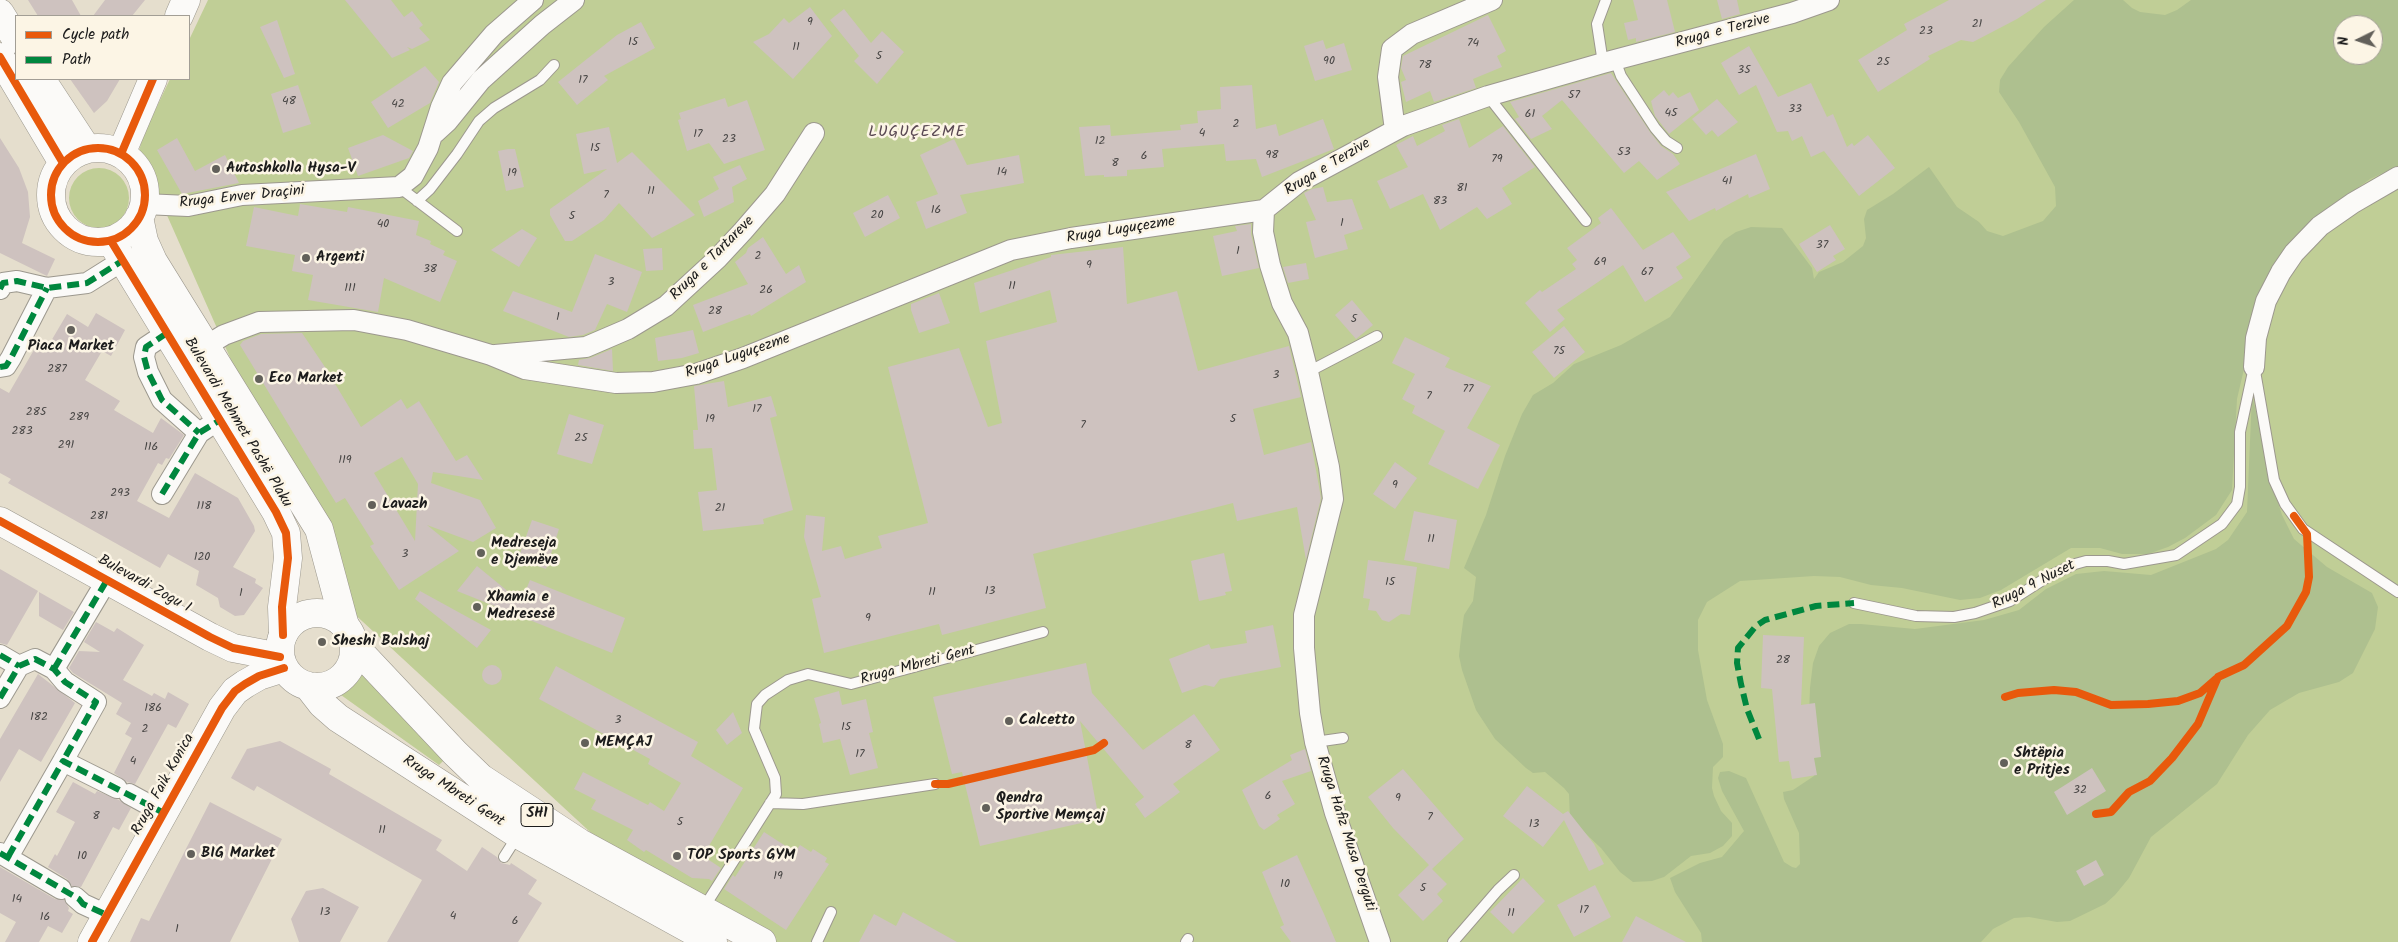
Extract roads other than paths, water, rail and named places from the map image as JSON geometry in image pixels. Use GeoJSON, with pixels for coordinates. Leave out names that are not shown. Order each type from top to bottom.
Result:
{"type":"FeatureCollection","features":[{"type":"Feature","properties":{"kind":"main road"},"geometry":{"type":"LineString","coordinates":[[179,15],[186,0]]}},
{"type":"Feature","properties":{"kind":"main road"},"geometry":{"type":"LineString","coordinates":[[0,13],[15,37]]}},
{"type":"Feature","properties":{"kind":"main road"},"geometry":{"type":"LineString","coordinates":[[0,57],[63,163]]}},
{"type":"Feature","properties":{"kind":"main road"},"geometry":{"type":"LineString","coordinates":[[42,80],[87,149]]}},
{"type":"Feature","properties":{"kind":"main road"},"geometry":{"type":"LineString","coordinates":[[142,211],[122,236],[117,251],[96,242],[81,239],[67,232],[57,220],[52,206],[51,190],[55,176],[63,163],[70,157],[87,149],[110,150],[121,154],[153,80]]}},
{"type":"Feature","properties":{"kind":"main road","name":"Bulevardi Mehmet Pashë Plaku"},"geometry":{"type":"LineString","coordinates":[[121,154],[132,163],[140,175],[144,189],[142,232],[150,256],[218,334],[319,529],[348,632]]}},
{"type":"Feature","properties":{"kind":"main road","name":"Bulevardi Mehmet Pashë Plaku"},"geometry":{"type":"LineString","coordinates":[[117,251],[167,333],[209,426],[276,512],[286,533],[288,558],[282,607],[282,653]]}},
{"type":"Feature","properties":{"kind":"main road","name":"Bulevardi Zogu I"},"geometry":{"type":"LineString","coordinates":[[0,521],[233,648],[282,653]]}},
{"type":"Feature","properties":{"kind":"main road"},"geometry":{"type":"LineString","coordinates":[[311,613],[323,613],[335,618],[348,632],[352,660],[344,675],[330,685],[308,686],[290,676],[282,653],[290,625],[299,617],[311,613]]}},
{"type":"Feature","properties":{"kind":"main road","name":"Rruga Mbreti Gent"},"geometry":{"type":"LineString","coordinates":[[348,632],[358,650],[481,778],[580,843],[762,942]]}},
{"type":"Feature","properties":{"kind":"main road","name":"Rruga Faik Konica"},"geometry":{"type":"LineString","coordinates":[[101,931],[222,708],[235,691],[259,676],[282,653]]}},
{"type":"Feature","properties":{"kind":"main road","name":"Rruga Mbreti Gent"},"geometry":{"type":"LineString","coordinates":[[308,686],[322,704],[338,718],[519,835],[713,942]]}},
{"type":"Feature","properties":{"kind":"street"},"geometry":{"type":"LineString","coordinates":[[399,187],[413,176],[419,166],[432,136],[440,107],[452,83],[494,34],[533,0]]}},
{"type":"Feature","properties":{"kind":"street"},"geometry":{"type":"LineString","coordinates":[[432,136],[447,122],[481,80],[542,25],[574,0]]}},
{"type":"Feature","properties":{"kind":"street"},"geometry":{"type":"LineString","coordinates":[[1395,130],[1388,77],[1392,49],[1412,34],[1492,0]]}},
{"type":"Feature","properties":{"kind":"street","name":"Rruga e Terzive"},"geometry":{"type":"LineString","coordinates":[[1264,210],[1299,182],[1395,130],[1488,96],[1792,14],[1829,0]]}},
{"type":"Feature","properties":{"kind":"street","name":"Rruga e Tartareve"},"geometry":{"type":"LineString","coordinates":[[491,355],[586,347],[628,329],[666,306],[717,260],[743,231],[774,194],[814,133]]}},
{"type":"Feature","properties":{"kind":"street","name":"Rruga 9 Nuset"},"geometry":{"type":"LineString","coordinates":[[2254,367],[2256,338],[2266,302],[2281,272],[2294,253],[2320,226],[2353,203],[2398,177]]}},
{"type":"Feature","properties":{"kind":"street","name":"Rruga Enver Draçini"},"geometry":{"type":"LineString","coordinates":[[142,211],[188,206],[242,195],[399,187]]}},
{"type":"Feature","properties":{"kind":"street","name":"Rruga Luguçezme"},"geometry":{"type":"LineString","coordinates":[[218,334],[259,322],[354,320],[407,330],[491,355],[525,368],[616,383],[653,382],[687,376],[743,358],[1011,250],[1071,238],[1264,210]]}},
{"type":"Feature","properties":{"kind":"street","name":"Rruga Hafiz Musa Derguti"},"geometry":{"type":"LineString","coordinates":[[1264,210],[1263,232],[1270,265],[1282,303],[1298,333],[1329,467],[1333,499],[1304,615],[1308,694],[1315,742],[1335,813],[1380,942]]}},
{"type":"Feature","properties":{"kind":"street"},"geometry":{"type":"LineString","coordinates":[[0,289],[3,282],[17,281],[47,288],[87,283],[117,251]]}},
{"type":"Feature","properties":{"kind":"street"},"geometry":{"type":"LineString","coordinates":[[0,367],[6,366],[11,358],[47,288]]}},
{"type":"Feature","properties":{"kind":"street","name":"Bulevardi Mehmet Pashë Plaku"},"geometry":{"type":"LineString","coordinates":[[167,333],[146,347],[144,357],[148,372],[162,400],[209,426]]}},
{"type":"Feature","properties":{"kind":"street"},"geometry":{"type":"LineString","coordinates":[[162,494],[209,426]]}},
{"type":"Feature","properties":{"kind":"street","name":"Bulevardi Zogu I"},"geometry":{"type":"LineString","coordinates":[[60,676],[107,580]]}},
{"type":"Feature","properties":{"kind":"street"},"geometry":{"type":"LineString","coordinates":[[0,655],[19,666]]}},
{"type":"Feature","properties":{"kind":"street"},"geometry":{"type":"LineString","coordinates":[[0,698],[19,666],[35,659],[60,676]]}},
{"type":"Feature","properties":{"kind":"street","name":"Rruga Faik Konica"},"geometry":{"type":"LineString","coordinates":[[60,676],[96,702],[63,761],[4,855],[83,904],[101,931]]}},
{"type":"Feature","properties":{"kind":"street","name":"Rruga Faik Konica"},"geometry":{"type":"LineString","coordinates":[[63,761],[164,813]]}},
{"type":"Feature","properties":{"kind":"lane"},"geometry":{"type":"LineString","coordinates":[[1606,0],[1597,24],[1609,62],[1621,76],[1655,128],[1666,141],[1677,148]]}},
{"type":"Feature","properties":{"kind":"lane"},"geometry":{"type":"LineString","coordinates":[[418,201],[430,189],[478,121],[494,108],[540,80],[554,65]]}},
{"type":"Feature","properties":{"kind":"lane"},"geometry":{"type":"LineString","coordinates":[[1488,96],[1586,221]]}},
{"type":"Feature","properties":{"kind":"lane"},"geometry":{"type":"LineString","coordinates":[[399,187],[457,231]]}},
{"type":"Feature","properties":{"kind":"lane"},"geometry":{"type":"LineString","coordinates":[[1308,372],[1378,336]]}},
{"type":"Feature","properties":{"kind":"lane","name":"Rruga 9 Nuset"},"geometry":{"type":"LineString","coordinates":[[2254,367],[2274,480],[2285,504],[2304,529],[2398,592]]}},
{"type":"Feature","properties":{"kind":"lane","name":"Rruga 9 Nuset"},"geometry":{"type":"LineString","coordinates":[[1854,603],[1916,616],[1954,617],[1976,613],[2010,601],[2049,576],[2075,564],[2086,561],[2108,561],[2124,564],[2176,555],[2222,524],[2237,504],[2240,487],[2240,432],[2254,367]]}},
{"type":"Feature","properties":{"kind":"lane","name":"Rruga Mbreti Gent"},"geometry":{"type":"LineString","coordinates":[[703,910],[776,794],[775,778],[754,728],[757,704],[765,695],[788,680],[808,674],[851,684],[1043,632]]}},
{"type":"Feature","properties":{"kind":"lane"},"geometry":{"type":"LineString","coordinates":[[1315,742],[1343,738]]}},
{"type":"Feature","properties":{"kind":"lane"},"geometry":{"type":"LineString","coordinates":[[770,803],[803,804],[935,784]]}},
{"type":"Feature","properties":{"kind":"lane"},"geometry":{"type":"LineString","coordinates":[[504,857],[519,835]]}},
{"type":"Feature","properties":{"kind":"lane"},"geometry":{"type":"LineString","coordinates":[[1453,942],[1514,874]]}},
{"type":"Feature","properties":{"kind":"lane"},"geometry":{"type":"LineString","coordinates":[[818,942],[831,912]]}},
{"type":"Feature","properties":{"kind":"place","name":"Autoshkolla Hysa-V"},"geometry":{"type":"Point","coordinates":[216,169]}},
{"type":"Feature","properties":{"kind":"place","name":"Argenti"},"geometry":{"type":"Point","coordinates":[306,258]}},
{"type":"Feature","properties":{"kind":"place","name":"Piaca Market"},"geometry":{"type":"Point","coordinates":[71,330]}},
{"type":"Feature","properties":{"kind":"place","name":"Eco Market"},"geometry":{"type":"Point","coordinates":[259,379]}},
{"type":"Feature","properties":{"kind":"place","name":"Lavazh"},"geometry":{"type":"Point","coordinates":[372,505]}},
{"type":"Feature","properties":{"kind":"place","name":"Medreseja e Djemëve"},"geometry":{"type":"Point","coordinates":[481,553]}},
{"type":"Feature","properties":{"kind":"place","name":"Xhamia e Medresesë"},"geometry":{"type":"Point","coordinates":[477,607]}},
{"type":"Feature","properties":{"kind":"place","name":"Sheshi Balshaj"},"geometry":{"type":"Point","coordinates":[322,642]}},
{"type":"Feature","properties":{"kind":"place","name":"Calcetto"},"geometry":{"type":"Point","coordinates":[1009,721]}},
{"type":"Feature","properties":{"kind":"place","name":"MEMÇAJ"},"geometry":{"type":"Point","coordinates":[585,743]}},
{"type":"Feature","properties":{"kind":"place","name":"Shtëpia e Pritjes"},"geometry":{"type":"Point","coordinates":[2004,763]}},
{"type":"Feature","properties":{"kind":"place","name":"Qendra Sportive Memçaj"},"geometry":{"type":"Point","coordinates":[986,808]}},
{"type":"Feature","properties":{"kind":"place","name":"BIG Market"},"geometry":{"type":"Point","coordinates":[191,854]}},
{"type":"Feature","properties":{"kind":"place","name":"TOP Sports GYM"},"geometry":{"type":"Point","coordinates":[677,856]}},
{"type":"Feature","properties":{"kind":"district","name":"LUGUÇEZME"},"geometry":{"type":"Point","coordinates":[917,133]}}]}
